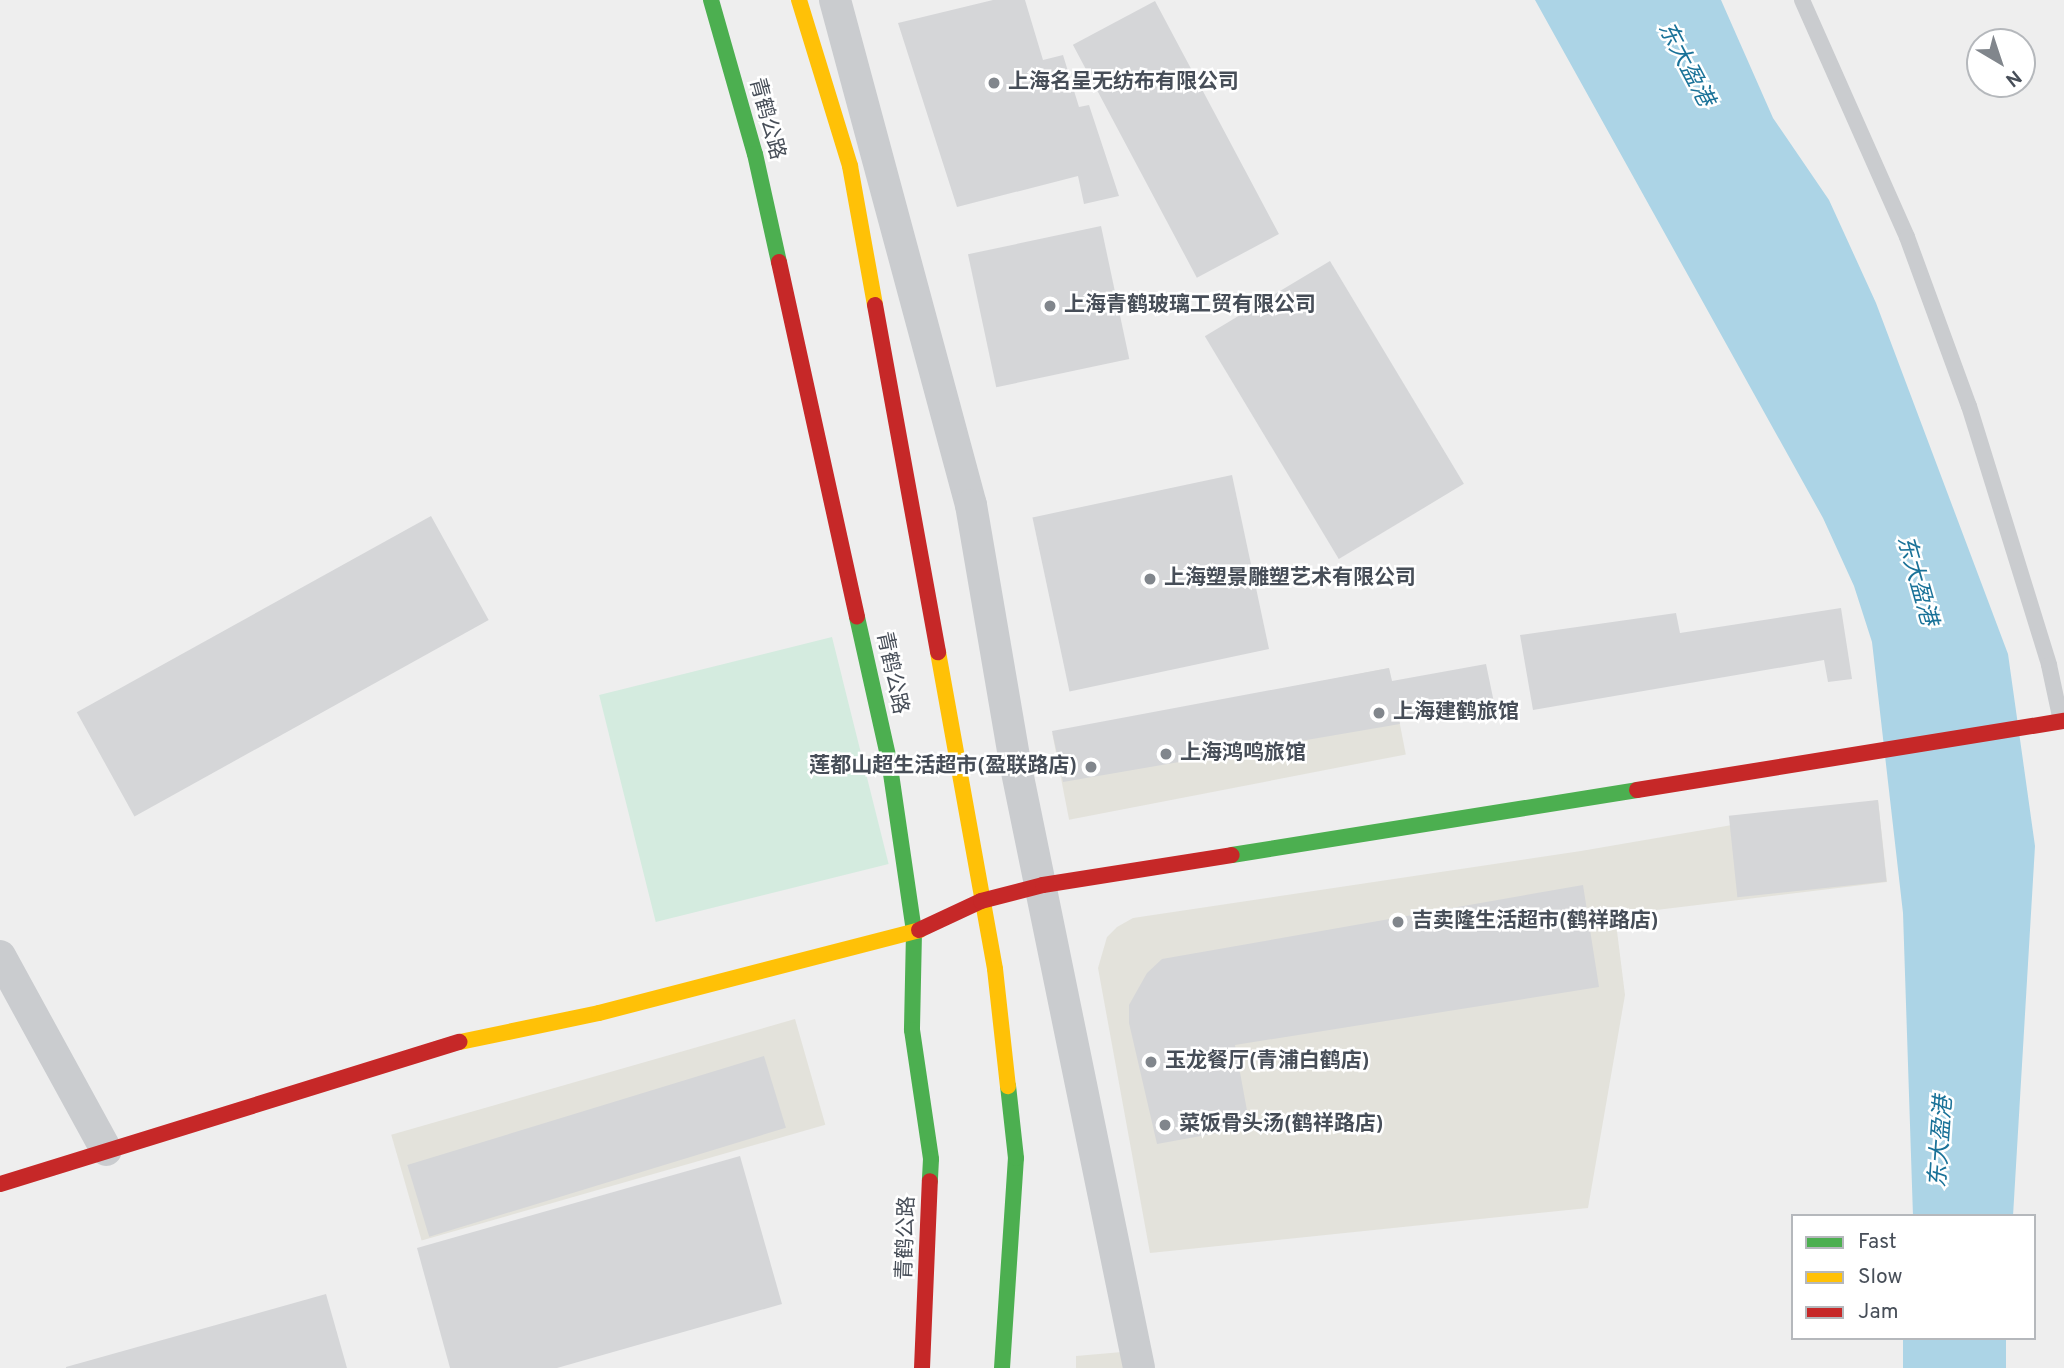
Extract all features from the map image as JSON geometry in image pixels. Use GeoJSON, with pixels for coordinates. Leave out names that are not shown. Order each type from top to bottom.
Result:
{"type":"FeatureCollection","features":[{"type":"Feature","properties":{"kind":"main road","name":"青鹤公路"},"geometry":{"type":"LineString","coordinates":[[711,0],[755,154],[889,760],[914,932],[912,1030],[931,1159],[922,1368]]}},
{"type":"Feature","properties":{"kind":"main road"},"geometry":{"type":"LineString","coordinates":[[799,0],[850,166],[940,645],[981,901],[995,969],[1016,1158],[1002,1368]]}},
{"type":"Feature","properties":{"kind":"main road"},"geometry":{"type":"LineString","coordinates":[[0,1184],[471,1039],[599,1013],[914,932],[981,901],[1042,885],[2064,721]]}},
{"type":"Feature","properties":{"kind":"street"},"geometry":{"type":"LineString","coordinates":[[835,0],[971,506],[1016,767],[1139,1368]]}},
{"type":"Feature","properties":{"kind":"street"},"geometry":{"type":"LineString","coordinates":[[0,956],[106,1150]]}},
{"type":"Feature","properties":{"kind":"lane"},"geometry":{"type":"LineString","coordinates":[[1802,0],[1907,237],[1969,406],[2056,664],[2064,734]]}},
{"type":"Feature","properties":{"kind":"shaded area"},"geometry":{"type":"Polygon","coordinates":[[[1389,668],[1406,754],[1069,820],[1052,733],[1389,668]]]}},
{"type":"Feature","properties":{"kind":"shaded area"},"geometry":{"type":"Polygon","coordinates":[[[1878,800],[1887,882],[1615,915],[1625,995],[1588,1208],[1150,1253],[1098,968],[1107,937],[1117,927],[1133,918],[1581,851],[1878,800]]]}},
{"type":"Feature","properties":{"kind":"shaded area"},"geometry":{"type":"Polygon","coordinates":[[[795,1019],[825,1125],[422,1241],[391,1135],[795,1019]]]}},
{"type":"Feature","properties":{"kind":"shaded area"},"geometry":{"type":"Polygon","coordinates":[[[1122,1352],[1125,1368],[1076,1368],[1076,1356],[1122,1352]]]}},
{"type":"Feature","properties":{"kind":"green space"},"geometry":{"type":"Polygon","coordinates":[[[832,637],[889,864],[656,922],[599,695],[832,637]]]}},
{"type":"Feature","properties":{"kind":"water","name":"东大盈港"},"geometry":{"type":"Polygon","coordinates":[[[1535,0],[1721,0],[1773,118],[1829,200],[1876,303],[2008,654],[2035,846],[2013,1214],[1913,1214],[1903,913],[1872,642],[1854,586],[1823,518],[1535,0]]]}},
{"type":"Feature","properties":{"kind":"water"},"geometry":{"type":"Polygon","coordinates":[[[1903,1340],[2006,1340],[2006,1368],[1903,1368],[1903,1340]]]}},
{"type":"Feature","properties":{"kind":"building","name":"上海名呈无纺布有限公司"},"geometry":{"type":"Polygon","coordinates":[[[993,0],[1025,0],[1043,60],[1063,55],[1079,107],[1089,105],[1119,196],[1084,204],[1078,176],[957,207],[898,23],[993,0]]]}},
{"type":"Feature","properties":{"kind":"building"},"geometry":{"type":"Polygon","coordinates":[[[1155,1],[1279,234],[1197,278],[1073,45],[1155,1]]]}},
{"type":"Feature","properties":{"kind":"building","name":"上海青鹤玻璃工贸有限公司"},"geometry":{"type":"Polygon","coordinates":[[[1101,226],[1129,359],[996,387],[968,254],[1101,226]]]}},
{"type":"Feature","properties":{"kind":"building"},"geometry":{"type":"Polygon","coordinates":[[[1330,261],[1464,484],[1339,559],[1205,336],[1330,261]]]}},
{"type":"Feature","properties":{"kind":"building","name":"上海塑景雕塑艺术有限公司"},"geometry":{"type":"Polygon","coordinates":[[[1232,475],[1269,649],[1069,692],[1032,517],[1232,475]]]}},
{"type":"Feature","properties":{"kind":"building"},"geometry":{"type":"Polygon","coordinates":[[[431,516],[489,620],[134,816],[77,712],[431,516]]]}},
{"type":"Feature","properties":{"kind":"building"},"geometry":{"type":"Polygon","coordinates":[[[1841,608],[1852,679],[1828,682],[1824,660],[1533,710],[1520,635],[1676,613],[1680,633],[1841,608]]]}},
{"type":"Feature","properties":{"kind":"building"},"geometry":{"type":"Polygon","coordinates":[[[1486,664],[1497,717],[1470,722],[1467,709],[1399,719],[1400,724],[1063,782],[1052,731],[1389,668],[1392,681],[1486,664]]]}},
{"type":"Feature","properties":{"kind":"building"},"geometry":{"type":"Polygon","coordinates":[[[1878,800],[1887,882],[1737,897],[1729,816],[1878,800]]]}},
{"type":"Feature","properties":{"kind":"building"},"geometry":{"type":"Polygon","coordinates":[[[1583,885],[1599,987],[1235,1045],[1250,1127],[1157,1144],[1129,1023],[1129,1005],[1147,973],[1162,959],[1583,885]]]}},
{"type":"Feature","properties":{"kind":"building"},"geometry":{"type":"Polygon","coordinates":[[[764,1056],[786,1128],[429,1237],[407,1165],[764,1056]]]}},
{"type":"Feature","properties":{"kind":"building"},"geometry":{"type":"Polygon","coordinates":[[[740,1156],[782,1304],[557,1368],[450,1368],[417,1248],[740,1156]]]}},
{"type":"Feature","properties":{"kind":"building"},"geometry":{"type":"Polygon","coordinates":[[[326,1294],[347,1368],[66,1368],[66,1367],[326,1294]]]}},
{"type":"Feature","properties":{"kind":"traffic: fast"},"geometry":{"type":"LineString","coordinates":[[711,0],[755,154],[779,262]]}},
{"type":"Feature","properties":{"kind":"traffic: fast"},"geometry":{"type":"LineString","coordinates":[[857,617],[889,760],[914,932],[912,1030],[931,1159],[930,1181]]}},
{"type":"Feature","properties":{"kind":"traffic: fast"},"geometry":{"type":"LineString","coordinates":[[1232,855],[1637,790]]}},
{"type":"Feature","properties":{"kind":"traffic: fast"},"geometry":{"type":"LineString","coordinates":[[1002,1368],[1016,1158],[1008,1086]]}},
{"type":"Feature","properties":{"kind":"traffic: slow"},"geometry":{"type":"LineString","coordinates":[[799,0],[850,166],[875,305]]}},
{"type":"Feature","properties":{"kind":"traffic: slow"},"geometry":{"type":"LineString","coordinates":[[938,652],[995,969],[1008,1086]]}},
{"type":"Feature","properties":{"kind":"traffic: slow"},"geometry":{"type":"LineString","coordinates":[[460,1042],[599,1013],[919,930]]}},
{"type":"Feature","properties":{"kind":"traffic: jam"},"geometry":{"type":"LineString","coordinates":[[779,262],[857,617]]}},
{"type":"Feature","properties":{"kind":"traffic: jam"},"geometry":{"type":"LineString","coordinates":[[875,305],[938,652]]}},
{"type":"Feature","properties":{"kind":"traffic: jam"},"geometry":{"type":"LineString","coordinates":[[1637,790],[2064,721]]}},
{"type":"Feature","properties":{"kind":"traffic: jam"},"geometry":{"type":"LineString","coordinates":[[919,930],[981,901],[1043,885],[1232,855]]}},
{"type":"Feature","properties":{"kind":"traffic: jam"},"geometry":{"type":"LineString","coordinates":[[0,1184],[460,1042]]}},
{"type":"Feature","properties":{"kind":"traffic: jam"},"geometry":{"type":"LineString","coordinates":[[922,1368],[930,1181]]}},
{"type":"Feature","properties":{"kind":"place","name":"上海名呈无纺布有限公司"},"geometry":{"type":"Point","coordinates":[994,83]}},
{"type":"Feature","properties":{"kind":"place","name":"上海青鹤玻璃工贸有限公司"},"geometry":{"type":"Point","coordinates":[1050,306]}},
{"type":"Feature","properties":{"kind":"place","name":"上海塑景雕塑艺术有限公司"},"geometry":{"type":"Point","coordinates":[1150,579]}},
{"type":"Feature","properties":{"kind":"place","name":"上海建鹤旅馆"},"geometry":{"type":"Point","coordinates":[1379,713]}},
{"type":"Feature","properties":{"kind":"place","name":"上海鸿鸣旅馆"},"geometry":{"type":"Point","coordinates":[1166,754]}},
{"type":"Feature","properties":{"kind":"place","name":"莲都山超生活超市(盈联路店)"},"geometry":{"type":"Point","coordinates":[1091,767]}},
{"type":"Feature","properties":{"kind":"place","name":"吉卖隆生活超市(鹤祥路店)"},"geometry":{"type":"Point","coordinates":[1398,922]}},
{"type":"Feature","properties":{"kind":"place","name":"玉龙餐厅(青浦白鹤店)"},"geometry":{"type":"Point","coordinates":[1151,1062]}},
{"type":"Feature","properties":{"kind":"place","name":"菜饭骨头汤(鹤祥路店)"},"geometry":{"type":"Point","coordinates":[1165,1125]}}]}
